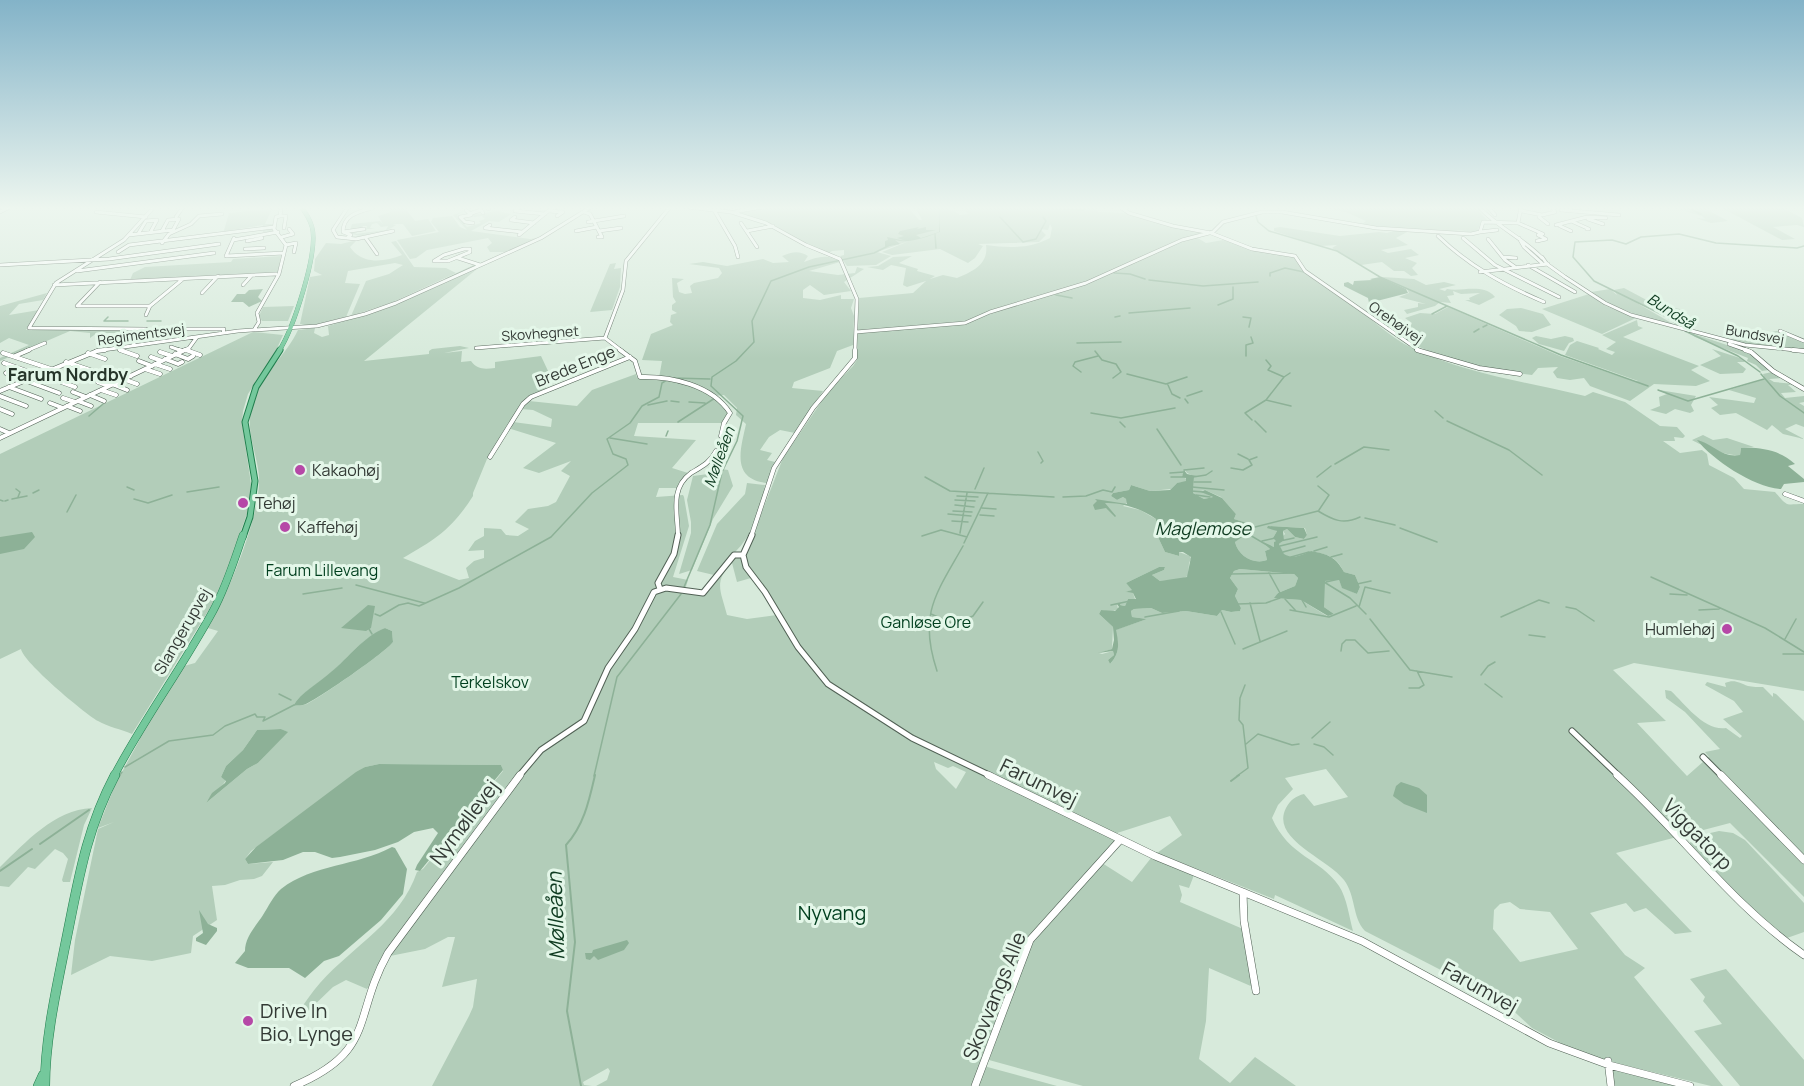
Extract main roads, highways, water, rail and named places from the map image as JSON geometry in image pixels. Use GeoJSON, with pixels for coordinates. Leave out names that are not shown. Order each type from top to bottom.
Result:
{"type":"FeatureCollection","features":[{"type":"Feature","properties":{"kind":"main road","name":"Slangerupvej"},"geometry":{"type":"LineString","coordinates":[[45,1086],[58,980],[86,843],[101,802],[117,770],[213,611],[227,581],[250,517],[255,494],[245,422],[248,407],[256,387],[286,342],[292,328],[311,258]]}},
{"type":"Feature","properties":{"kind":"main road","name":"Slangerupvej"},"geometry":{"type":"LineString","coordinates":[[38,1086],[45,1072]]}},
{"type":"Feature","properties":{"kind":"water"},"geometry":{"type":"Polygon","coordinates":[[[1380,277],[1406,289],[1408,293],[1369,303],[1368,298],[1344,286],[1344,283],[1348,282],[1353,285],[1354,281],[1380,277]]]}},
{"type":"Feature","properties":{"kind":"water"},"geometry":{"type":"Polygon","coordinates":[[[263,289],[258,297],[262,301],[249,307],[243,302],[231,302],[237,294],[263,289]]]}},
{"type":"Feature","properties":{"kind":"water"},"geometry":{"type":"Polygon","coordinates":[[[1697,440],[1723,453],[1733,455],[1740,455],[1741,448],[1755,448],[1783,455],[1795,464],[1788,466],[1804,479],[1804,482],[1784,484],[1781,489],[1758,483],[1723,464],[1697,440]]]}},
{"type":"Feature","properties":{"kind":"water","name":"Maglemose"},"geometry":{"type":"Polygon","coordinates":[[[1184,470],[1187,474],[1197,476],[1194,477],[1193,493],[1204,499],[1213,497],[1201,492],[1205,490],[1222,498],[1236,514],[1234,519],[1247,523],[1234,528],[1243,530],[1238,531],[1242,537],[1235,542],[1239,551],[1247,558],[1257,561],[1267,560],[1265,551],[1270,549],[1263,542],[1274,547],[1276,541],[1273,538],[1277,531],[1267,528],[1268,526],[1304,528],[1307,535],[1304,539],[1295,537],[1287,529],[1283,531],[1284,540],[1279,544],[1284,554],[1295,556],[1311,551],[1331,557],[1344,572],[1355,575],[1360,587],[1357,594],[1342,588],[1339,580],[1325,581],[1324,607],[1334,614],[1328,616],[1301,600],[1274,598],[1278,593],[1295,586],[1298,578],[1294,574],[1240,569],[1234,571],[1230,578],[1238,589],[1235,596],[1241,608],[1240,611],[1222,610],[1217,616],[1186,611],[1162,613],[1151,608],[1134,609],[1131,611],[1132,617],[1147,619],[1116,630],[1118,648],[1110,664],[1108,660],[1114,655],[1113,651],[1098,653],[1112,649],[1114,640],[1113,627],[1099,614],[1101,610],[1115,611],[1119,607],[1117,604],[1121,603],[1120,605],[1125,606],[1128,599],[1136,599],[1133,593],[1125,592],[1132,590],[1126,583],[1159,567],[1165,567],[1164,570],[1152,575],[1160,581],[1187,577],[1191,557],[1183,552],[1179,552],[1179,556],[1165,552],[1157,535],[1156,519],[1150,515],[1125,505],[1105,503],[1115,517],[1106,508],[1095,510],[1093,505],[1097,501],[1095,499],[1127,504],[1123,497],[1117,500],[1111,496],[1113,493],[1129,490],[1131,485],[1150,491],[1170,490],[1177,483],[1186,481],[1186,478],[1182,477],[1184,470]]]}},
{"type":"Feature","properties":{"kind":"water"},"geometry":{"type":"Polygon","coordinates":[[[32,532],[35,537],[24,549],[0,554],[0,537],[32,532]]]}},
{"type":"Feature","properties":{"kind":"water"},"geometry":{"type":"Polygon","coordinates":[[[368,605],[375,606],[371,628],[366,631],[341,628],[368,605]]]}},
{"type":"Feature","properties":{"kind":"water"},"geometry":{"type":"Polygon","coordinates":[[[385,628],[392,631],[393,642],[379,655],[314,700],[304,705],[293,706],[301,696],[363,642],[385,628]]]}},
{"type":"Feature","properties":{"kind":"water"},"geometry":{"type":"Polygon","coordinates":[[[281,729],[288,732],[258,763],[247,769],[206,803],[212,793],[225,783],[226,781],[221,777],[226,766],[243,750],[257,730],[281,729]]]}},
{"type":"Feature","properties":{"kind":"water"},"geometry":{"type":"Polygon","coordinates":[[[379,764],[501,765],[503,770],[420,871],[415,870],[417,865],[438,833],[433,828],[414,832],[398,842],[375,850],[340,857],[332,858],[315,852],[303,852],[283,860],[248,864],[245,859],[256,847],[356,772],[379,764]]]}},
{"type":"Feature","properties":{"kind":"water"},"geometry":{"type":"Polygon","coordinates":[[[1401,782],[1419,788],[1427,795],[1427,813],[1404,804],[1393,796],[1396,786],[1401,782]]]}},
{"type":"Feature","properties":{"kind":"water"},"geometry":{"type":"Polygon","coordinates":[[[392,847],[395,848],[407,869],[403,894],[381,920],[339,956],[324,961],[305,978],[289,968],[248,968],[235,963],[245,951],[251,932],[281,889],[307,875],[392,847]]]}},
{"type":"Feature","properties":{"kind":"water"},"geometry":{"type":"Polygon","coordinates":[[[199,910],[208,924],[217,928],[206,945],[196,941],[196,938],[203,933],[199,910]]]}},
{"type":"Feature","properties":{"kind":"water"},"geometry":{"type":"Polygon","coordinates":[[[627,940],[629,943],[624,950],[598,960],[594,956],[590,960],[586,959],[585,953],[592,953],[593,950],[627,940]]]}},
{"type":"Feature","properties":{"kind":"waterway","name":"Mølleåen"},"geometry":{"type":"LineString","coordinates":[[684,587],[710,525],[722,472],[737,441],[743,416],[711,386],[712,377],[736,361],[754,342],[752,321],[771,281],[809,267],[852,258]]}},
{"type":"Feature","properties":{"kind":"waterway"},"geometry":{"type":"LineString","coordinates":[[1348,258],[1380,277],[1561,355],[1648,386]]}},
{"type":"Feature","properties":{"kind":"waterway","name":"Bundså"},"geometry":{"type":"LineString","coordinates":[[1574,258],[1594,281],[1667,317],[1679,326]]}},
{"type":"Feature","properties":{"kind":"waterway"},"geometry":{"type":"LineString","coordinates":[[446,279],[476,265]]}},
{"type":"Feature","properties":{"kind":"waterway"},"geometry":{"type":"LineString","coordinates":[[1270,276],[1270,273],[1285,268],[1304,272]]}},
{"type":"Feature","properties":{"kind":"waterway"},"geometry":{"type":"LineString","coordinates":[[1114,273],[1130,274],[1145,279]]}},
{"type":"Feature","properties":{"kind":"waterway"},"geometry":{"type":"LineString","coordinates":[[1149,280],[1203,286],[1258,282]]}},
{"type":"Feature","properties":{"kind":"waterway"},"geometry":{"type":"LineString","coordinates":[[1218,305],[1233,299],[1233,287]]}},
{"type":"Feature","properties":{"kind":"waterway"},"geometry":{"type":"LineString","coordinates":[[1056,295],[1072,298]]}},
{"type":"Feature","properties":{"kind":"waterway"},"geometry":{"type":"LineString","coordinates":[[1432,314],[1447,306]]}},
{"type":"Feature","properties":{"kind":"waterway"},"geometry":{"type":"LineString","coordinates":[[1129,313],[1190,308]]}},
{"type":"Feature","properties":{"kind":"waterway"},"geometry":{"type":"LineString","coordinates":[[1115,317],[1120,316]]}},
{"type":"Feature","properties":{"kind":"waterway"},"geometry":{"type":"LineString","coordinates":[[108,317],[104,321],[128,321]]}},
{"type":"Feature","properties":{"kind":"waterway"},"geometry":{"type":"LineString","coordinates":[[1243,317],[1251,318],[1249,327]]}},
{"type":"Feature","properties":{"kind":"waterway"},"geometry":{"type":"LineString","coordinates":[[147,321],[161,321]]}},
{"type":"Feature","properties":{"kind":"waterway"},"geometry":{"type":"LineString","coordinates":[[1483,327],[1487,325]]}},
{"type":"Feature","properties":{"kind":"waterway"},"geometry":{"type":"LineString","coordinates":[[1474,332],[1479,329]]}},
{"type":"Feature","properties":{"kind":"waterway","name":"Bundså"},"geometry":{"type":"LineString","coordinates":[[1685,331],[1738,356],[1760,372]]}},
{"type":"Feature","properties":{"kind":"waterway"},"geometry":{"type":"LineString","coordinates":[[1246,356],[1246,345],[1253,343],[1251,337]]}},
{"type":"Feature","properties":{"kind":"waterway"},"geometry":{"type":"LineString","coordinates":[[1077,343],[1121,342]]}},
{"type":"Feature","properties":{"kind":"waterway"},"geometry":{"type":"LineString","coordinates":[[1095,351],[1102,360],[1116,364],[1121,372],[1113,378]]}},
{"type":"Feature","properties":{"kind":"waterway"},"geometry":{"type":"LineString","coordinates":[[1081,372],[1073,366],[1075,362],[1098,356]]}},
{"type":"Feature","properties":{"kind":"waterway"},"geometry":{"type":"LineString","coordinates":[[1266,360],[1271,366],[1268,370],[1284,377]]}},
{"type":"Feature","properties":{"kind":"waterway"},"geometry":{"type":"LineString","coordinates":[[1284,377],[1290,373]]}},
{"type":"Feature","properties":{"kind":"waterway"},"geometry":{"type":"LineString","coordinates":[[1127,374],[1166,384],[1187,377]]}},
{"type":"Feature","properties":{"kind":"waterway","name":"Bundså"},"geometry":{"type":"LineString","coordinates":[[1761,374],[1780,396],[1804,413]]}},
{"type":"Feature","properties":{"kind":"waterway"},"geometry":{"type":"LineString","coordinates":[[1266,400],[1284,377]]}},
{"type":"Feature","properties":{"kind":"waterway"},"geometry":{"type":"LineString","coordinates":[[673,378],[710,379]]}},
{"type":"Feature","properties":{"kind":"waterway"},"geometry":{"type":"LineString","coordinates":[[1658,390],[1688,401],[1764,379]]}},
{"type":"Feature","properties":{"kind":"waterway"},"geometry":{"type":"LineString","coordinates":[[375,614],[380,616],[399,605],[408,603],[419,606],[459,588],[551,537],[592,493],[628,465],[626,459],[613,454],[607,439],[630,423],[642,406],[659,397],[662,383],[667,380]]}},
{"type":"Feature","properties":{"kind":"waterway"},"geometry":{"type":"LineString","coordinates":[[1168,385],[1172,394],[1180,398]]}},
{"type":"Feature","properties":{"kind":"waterway"},"geometry":{"type":"LineString","coordinates":[[1187,396],[1202,391]]}},
{"type":"Feature","properties":{"kind":"waterway"},"geometry":{"type":"LineString","coordinates":[[678,422],[715,398]]}},
{"type":"Feature","properties":{"kind":"waterway"},"geometry":{"type":"LineString","coordinates":[[1185,399],[1188,403]]}},
{"type":"Feature","properties":{"kind":"waterway"},"geometry":{"type":"LineString","coordinates":[[1252,420],[1245,413],[1266,400]]}},
{"type":"Feature","properties":{"kind":"waterway"},"geometry":{"type":"LineString","coordinates":[[1266,400],[1291,406]]}},
{"type":"Feature","properties":{"kind":"waterway"},"geometry":{"type":"LineString","coordinates":[[648,405],[667,401]]}},
{"type":"Feature","properties":{"kind":"waterway"},"geometry":{"type":"LineString","coordinates":[[671,401],[679,402]]}},
{"type":"Feature","properties":{"kind":"waterway"},"geometry":{"type":"LineString","coordinates":[[689,402],[705,403]]}},
{"type":"Feature","properties":{"kind":"waterway"},"geometry":{"type":"LineString","coordinates":[[89,416],[103,404]]}},
{"type":"Feature","properties":{"kind":"waterway"},"geometry":{"type":"LineString","coordinates":[[1091,413],[1121,418],[1175,408]]}},
{"type":"Feature","properties":{"kind":"waterway"},"geometry":{"type":"LineString","coordinates":[[1435,411],[1443,418]]}},
{"type":"Feature","properties":{"kind":"waterway"},"geometry":{"type":"LineString","coordinates":[[1255,421],[1266,432]]}},
{"type":"Feature","properties":{"kind":"waterway"},"geometry":{"type":"LineString","coordinates":[[1447,421],[1509,450],[1542,475]]}},
{"type":"Feature","properties":{"kind":"waterway"},"geometry":{"type":"LineString","coordinates":[[1120,422],[1125,427]]}},
{"type":"Feature","properties":{"kind":"waterway"},"geometry":{"type":"LineString","coordinates":[[1157,429],[1181,465]]}},
{"type":"Feature","properties":{"kind":"waterway"},"geometry":{"type":"LineString","coordinates":[[666,436],[668,431]]}},
{"type":"Feature","properties":{"kind":"waterway"},"geometry":{"type":"LineString","coordinates":[[610,438],[647,444]]}},
{"type":"Feature","properties":{"kind":"waterway"},"geometry":{"type":"LineString","coordinates":[[1335,464],[1364,447],[1389,450]]}},
{"type":"Feature","properties":{"kind":"waterway"},"geometry":{"type":"LineString","coordinates":[[1038,452],[1043,461],[1041,463]]}},
{"type":"Feature","properties":{"kind":"waterway"},"geometry":{"type":"LineString","coordinates":[[1238,454],[1248,459]]}},
{"type":"Feature","properties":{"kind":"waterway"},"geometry":{"type":"LineString","coordinates":[[1231,468],[1243,470],[1252,465],[1249,460],[1257,457]]}},
{"type":"Feature","properties":{"kind":"waterway"},"geometry":{"type":"LineString","coordinates":[[1317,477],[1331,466]]}},
{"type":"Feature","properties":{"kind":"waterway"},"geometry":{"type":"LineString","coordinates":[[975,489],[984,468]]}},
{"type":"Feature","properties":{"kind":"waterway"},"geometry":{"type":"LineString","coordinates":[[1184,470],[1204,468]]}},
{"type":"Feature","properties":{"kind":"waterway"},"geometry":{"type":"LineString","coordinates":[[1193,477],[1206,475],[1212,471]]}},
{"type":"Feature","properties":{"kind":"waterway"},"geometry":{"type":"LineString","coordinates":[[1170,473],[1184,472]]}},
{"type":"Feature","properties":{"kind":"waterway"},"geometry":{"type":"LineString","coordinates":[[925,477],[950,491],[988,493]]}},
{"type":"Feature","properties":{"kind":"waterway"},"geometry":{"type":"LineString","coordinates":[[1171,477],[1185,477]]}},
{"type":"Feature","properties":{"kind":"waterway"},"geometry":{"type":"LineString","coordinates":[[1194,482],[1211,482]]}},
{"type":"Feature","properties":{"kind":"waterway"},"geometry":{"type":"LineString","coordinates":[[1318,486],[1329,495],[1319,510]]}},
{"type":"Feature","properties":{"kind":"waterway"},"geometry":{"type":"LineString","coordinates":[[127,487],[134,490]]}},
{"type":"Feature","properties":{"kind":"waterway"},"geometry":{"type":"LineString","coordinates":[[187,492],[219,487]]}},
{"type":"Feature","properties":{"kind":"waterway"},"geometry":{"type":"LineString","coordinates":[[1063,497],[1086,496],[1103,490],[1112,492],[1115,487]]}},
{"type":"Feature","properties":{"kind":"waterway"},"geometry":{"type":"LineString","coordinates":[[1192,487],[1224,490]]}},
{"type":"Feature","properties":{"kind":"waterway"},"geometry":{"type":"LineString","coordinates":[[16,489],[20,492],[18,497]]}},
{"type":"Feature","properties":{"kind":"waterway"},"geometry":{"type":"LineString","coordinates":[[33,493],[39,490]]}},
{"type":"Feature","properties":{"kind":"waterway"},"geometry":{"type":"LineString","coordinates":[[1191,491],[1204,492]]}},
{"type":"Feature","properties":{"kind":"waterway"},"geometry":{"type":"LineString","coordinates":[[967,537],[988,493]]}},
{"type":"Feature","properties":{"kind":"waterway"},"geometry":{"type":"LineString","coordinates":[[988,493],[1054,497]]}},
{"type":"Feature","properties":{"kind":"waterway"},"geometry":{"type":"LineString","coordinates":[[67,512],[76,495]]}},
{"type":"Feature","properties":{"kind":"waterway"},"geometry":{"type":"LineString","coordinates":[[134,499],[148,503],[172,495]]}},
{"type":"Feature","properties":{"kind":"waterway"},"geometry":{"type":"LineString","coordinates":[[1196,495],[1210,497]]}},
{"type":"Feature","properties":{"kind":"waterway"},"geometry":{"type":"LineString","coordinates":[[12,499],[27,496]]}},
{"type":"Feature","properties":{"kind":"waterway"},"geometry":{"type":"LineString","coordinates":[[957,496],[966,496]]}},
{"type":"Feature","properties":{"kind":"waterway"},"geometry":{"type":"LineString","coordinates":[[966,496],[966,501]]}},
{"type":"Feature","properties":{"kind":"waterway"},"geometry":{"type":"LineString","coordinates":[[966,496],[978,497]]}},
{"type":"Feature","properties":{"kind":"waterway"},"geometry":{"type":"LineString","coordinates":[[955,500],[966,501]]}},
{"type":"Feature","properties":{"kind":"waterway"},"geometry":{"type":"LineString","coordinates":[[965,506],[966,501]]}},
{"type":"Feature","properties":{"kind":"waterway"},"geometry":{"type":"LineString","coordinates":[[966,501],[975,501]]}},
{"type":"Feature","properties":{"kind":"waterway"},"geometry":{"type":"LineString","coordinates":[[955,505],[965,506]]}},
{"type":"Feature","properties":{"kind":"waterway"},"geometry":{"type":"LineString","coordinates":[[964,512],[965,506]]}},
{"type":"Feature","properties":{"kind":"waterway"},"geometry":{"type":"LineString","coordinates":[[965,506],[974,507]]}},
{"type":"Feature","properties":{"kind":"waterway"},"geometry":{"type":"LineString","coordinates":[[982,508],[996,509]]}},
{"type":"Feature","properties":{"kind":"waterway"},"geometry":{"type":"LineString","coordinates":[[953,511],[964,512]]}},
{"type":"Feature","properties":{"kind":"waterway"},"geometry":{"type":"LineString","coordinates":[[1243,530],[1318,511],[1328,517],[1343,521],[1360,517]]}},
{"type":"Feature","properties":{"kind":"waterway"},"geometry":{"type":"LineString","coordinates":[[964,512],[972,512]]}},
{"type":"Feature","properties":{"kind":"waterway"},"geometry":{"type":"LineString","coordinates":[[948,514],[963,515]]}},
{"type":"Feature","properties":{"kind":"waterway"},"geometry":{"type":"LineString","coordinates":[[962,522],[963,515]]}},
{"type":"Feature","properties":{"kind":"waterway"},"geometry":{"type":"LineString","coordinates":[[963,515],[971,516]]}},
{"type":"Feature","properties":{"kind":"waterway"},"geometry":{"type":"LineString","coordinates":[[980,515],[994,516]]}},
{"type":"Feature","properties":{"kind":"waterway"},"geometry":{"type":"LineString","coordinates":[[1365,518],[1395,525]]}},
{"type":"Feature","properties":{"kind":"waterway"},"geometry":{"type":"LineString","coordinates":[[952,521],[962,522]]}},
{"type":"Feature","properties":{"kind":"waterway"},"geometry":{"type":"LineString","coordinates":[[960,533],[962,522]]}},
{"type":"Feature","properties":{"kind":"waterway"},"geometry":{"type":"LineString","coordinates":[[962,522],[968,522]]}},
{"type":"Feature","properties":{"kind":"waterway"},"geometry":{"type":"LineString","coordinates":[[1400,528],[1437,542]]}},
{"type":"Feature","properties":{"kind":"waterway"},"geometry":{"type":"LineString","coordinates":[[922,536],[941,530],[967,537]]}},
{"type":"Feature","properties":{"kind":"waterway"},"geometry":{"type":"LineString","coordinates":[[1243,531],[1272,548]]}},
{"type":"Feature","properties":{"kind":"waterway"},"geometry":{"type":"LineString","coordinates":[[964,543],[967,537]]}},
{"type":"Feature","properties":{"kind":"waterway"},"geometry":{"type":"LineString","coordinates":[[1280,546],[1317,537]]}},
{"type":"Feature","properties":{"kind":"waterway"},"geometry":{"type":"LineString","coordinates":[[1262,541],[1275,538]]}},
{"type":"Feature","properties":{"kind":"waterway"},"geometry":{"type":"LineString","coordinates":[[1280,541],[1294,538]]}},
{"type":"Feature","properties":{"kind":"waterway"},"geometry":{"type":"LineString","coordinates":[[931,614],[938,592],[963,546]]}},
{"type":"Feature","properties":{"kind":"waterway"},"geometry":{"type":"LineString","coordinates":[[1283,552],[1305,546]]}},
{"type":"Feature","properties":{"kind":"waterway"},"geometry":{"type":"LineString","coordinates":[[1314,551],[1327,547]]}},
{"type":"Feature","properties":{"kind":"waterway"},"geometry":{"type":"LineString","coordinates":[[1291,557],[1309,552]]}},
{"type":"Feature","properties":{"kind":"waterway"},"geometry":{"type":"LineString","coordinates":[[1331,557],[1342,554]]}},
{"type":"Feature","properties":{"kind":"waterway"},"geometry":{"type":"LineString","coordinates":[[1230,574],[1269,573]]}},
{"type":"Feature","properties":{"kind":"waterway"},"geometry":{"type":"LineString","coordinates":[[1269,573],[1280,593]]}},
{"type":"Feature","properties":{"kind":"waterway"},"geometry":{"type":"LineString","coordinates":[[1269,573],[1295,573]]}},
{"type":"Feature","properties":{"kind":"waterway"},"geometry":{"type":"LineString","coordinates":[[1651,577],[1765,628],[1804,652]]}},
{"type":"Feature","properties":{"kind":"waterway"},"geometry":{"type":"LineString","coordinates":[[1326,582],[1339,579]]}},
{"type":"Feature","properties":{"kind":"waterway"},"geometry":{"type":"LineString","coordinates":[[1357,584],[1371,581]]}},
{"type":"Feature","properties":{"kind":"waterway"},"geometry":{"type":"LineString","coordinates":[[1324,582],[1350,598],[1359,607]]}},
{"type":"Feature","properties":{"kind":"waterway"},"geometry":{"type":"LineString","coordinates":[[356,585],[424,603]]}},
{"type":"Feature","properties":{"kind":"waterway"},"geometry":{"type":"LineString","coordinates":[[1359,607],[1365,587],[1390,593]]}},
{"type":"Feature","properties":{"kind":"waterway"},"geometry":{"type":"LineString","coordinates":[[303,594],[342,588]]}},
{"type":"Feature","properties":{"kind":"waterway","name":"Mølleåen"},"geometry":{"type":"LineString","coordinates":[[594,776],[617,677],[681,594]]}},
{"type":"Feature","properties":{"kind":"waterway"},"geometry":{"type":"LineString","coordinates":[[1670,594],[1687,595]]}},
{"type":"Feature","properties":{"kind":"waterway"},"geometry":{"type":"LineString","coordinates":[[1250,604],[1266,603],[1280,598]]}},
{"type":"Feature","properties":{"kind":"waterway"},"geometry":{"type":"LineString","coordinates":[[1285,599],[1296,611]]}},
{"type":"Feature","properties":{"kind":"waterway"},"geometry":{"type":"LineString","coordinates":[[1302,600],[1306,607]]}},
{"type":"Feature","properties":{"kind":"waterway"},"geometry":{"type":"LineString","coordinates":[[1501,617],[1539,600],[1549,603]]}},
{"type":"Feature","properties":{"kind":"waterway"},"geometry":{"type":"LineString","coordinates":[[1111,605],[1130,601]]}},
{"type":"Feature","properties":{"kind":"waterway"},"geometry":{"type":"LineString","coordinates":[[931,614],[954,624],[973,616],[983,602]]}},
{"type":"Feature","properties":{"kind":"waterway"},"geometry":{"type":"LineString","coordinates":[[1238,604],[1250,604]]}},
{"type":"Feature","properties":{"kind":"waterway"},"geometry":{"type":"LineString","coordinates":[[1250,604],[1260,641]]}},
{"type":"Feature","properties":{"kind":"waterway"},"geometry":{"type":"LineString","coordinates":[[1290,610],[1329,617],[1356,606]]}},
{"type":"Feature","properties":{"kind":"waterway"},"geometry":{"type":"LineString","coordinates":[[1359,607],[1366,614]]}},
{"type":"Feature","properties":{"kind":"waterway"},"geometry":{"type":"LineString","coordinates":[[1566,607],[1576,609],[1594,621]]}},
{"type":"Feature","properties":{"kind":"waterway"},"geometry":{"type":"LineString","coordinates":[[1699,610],[1719,609]]}},
{"type":"Feature","properties":{"kind":"waterway"},"geometry":{"type":"LineString","coordinates":[[1145,617],[1179,611]]}},
{"type":"Feature","properties":{"kind":"waterway"},"geometry":{"type":"LineString","coordinates":[[1221,612],[1235,644]]}},
{"type":"Feature","properties":{"kind":"waterway"},"geometry":{"type":"LineString","coordinates":[[931,614],[929,634],[937,671]]}},
{"type":"Feature","properties":{"kind":"waterway"},"geometry":{"type":"LineString","coordinates":[[1370,619],[1410,670],[1417,671]]}},
{"type":"Feature","properties":{"kind":"waterway"},"geometry":{"type":"LineString","coordinates":[[1785,639],[1796,619]]}},
{"type":"Feature","properties":{"kind":"waterway"},"geometry":{"type":"LineString","coordinates":[[369,629],[372,634]]}},
{"type":"Feature","properties":{"kind":"waterway"},"geometry":{"type":"LineString","coordinates":[[1243,649],[1287,631]]}},
{"type":"Feature","properties":{"kind":"waterway"},"geometry":{"type":"LineString","coordinates":[[1529,635],[1545,637]]}},
{"type":"Feature","properties":{"kind":"waterway"},"geometry":{"type":"LineString","coordinates":[[1341,651],[1342,644],[1346,640],[1355,640],[1368,653],[1389,651]]}},
{"type":"Feature","properties":{"kind":"waterway"},"geometry":{"type":"LineString","coordinates":[[1783,654],[1804,654]]}},
{"type":"Feature","properties":{"kind":"waterway"},"geometry":{"type":"LineString","coordinates":[[1481,675],[1488,666],[1495,662]]}},
{"type":"Feature","properties":{"kind":"waterway"},"geometry":{"type":"LineString","coordinates":[[1409,688],[1419,688],[1424,685],[1417,671]]}},
{"type":"Feature","properties":{"kind":"waterway"},"geometry":{"type":"LineString","coordinates":[[1417,671],[1452,677]]}},
{"type":"Feature","properties":{"kind":"waterway"},"geometry":{"type":"LineString","coordinates":[[1485,684],[1502,697]]}},
{"type":"Feature","properties":{"kind":"waterway"},"geometry":{"type":"LineString","coordinates":[[1237,776],[1248,768],[1243,725],[1239,720],[1240,698],[1245,685]]}},
{"type":"Feature","properties":{"kind":"waterway"},"geometry":{"type":"LineString","coordinates":[[279,694],[291,700]]}},
{"type":"Feature","properties":{"kind":"waterway"},"geometry":{"type":"LineString","coordinates":[[125,767],[169,741],[213,735],[225,726],[255,714],[257,717],[265,717],[263,721],[294,705]]}},
{"type":"Feature","properties":{"kind":"waterway"},"geometry":{"type":"LineString","coordinates":[[1312,738],[1330,722]]}},
{"type":"Feature","properties":{"kind":"waterway"},"geometry":{"type":"LineString","coordinates":[[1246,744],[1258,734],[1292,745],[1299,744]]}},
{"type":"Feature","properties":{"kind":"waterway"},"geometry":{"type":"LineString","coordinates":[[1314,744],[1324,747],[1333,755]]}},
{"type":"Feature","properties":{"kind":"waterway"},"geometry":{"type":"LineString","coordinates":[[119,776],[122,772]]}},
{"type":"Feature","properties":{"kind":"waterway","name":"Mølleåen"},"geometry":{"type":"LineString","coordinates":[[581,1086],[567,1011],[575,942],[566,845],[582,821],[595,775]]}},
{"type":"Feature","properties":{"kind":"waterway"},"geometry":{"type":"LineString","coordinates":[[1231,781],[1239,775]]}},
{"type":"Feature","properties":{"kind":"waterway"},"geometry":{"type":"LineString","coordinates":[[40,844],[89,810]]}},
{"type":"Feature","properties":{"kind":"waterway"},"geometry":{"type":"LineString","coordinates":[[0,871],[32,849]]}},
{"type":"Feature","properties":{"kind":"place","name":"Kakaohøj"},"geometry":{"type":"Point","coordinates":[300,470]}},
{"type":"Feature","properties":{"kind":"place","name":"Tehøj"},"geometry":{"type":"Point","coordinates":[243,503]}},
{"type":"Feature","properties":{"kind":"place","name":"Kaffehøj"},"geometry":{"type":"Point","coordinates":[285,527]}},
{"type":"Feature","properties":{"kind":"place","name":"Humlehøj"},"geometry":{"type":"Point","coordinates":[1727,629]}},
{"type":"Feature","properties":{"kind":"place","name":"Drive In Bio, Lynge"},"geometry":{"type":"Point","coordinates":[248,1021]}},
{"type":"Feature","properties":{"kind":"district","name":"Farum Nordby"},"geometry":{"type":"Point","coordinates":[68,374]}},
{"type":"Feature","properties":{"kind":"park label","name":"Farum Lillevang"},"geometry":{"type":"Point","coordinates":[322,570]}},
{"type":"Feature","properties":{"kind":"park label","name":"Ganløse Ore"},"geometry":{"type":"Point","coordinates":[926,622]}},
{"type":"Feature","properties":{"kind":"park label","name":"Terkelskov"},"geometry":{"type":"Point","coordinates":[490,682]}},
{"type":"Feature","properties":{"kind":"park label","name":"Nyvang"},"geometry":{"type":"Point","coordinates":[832,912]}}]}
